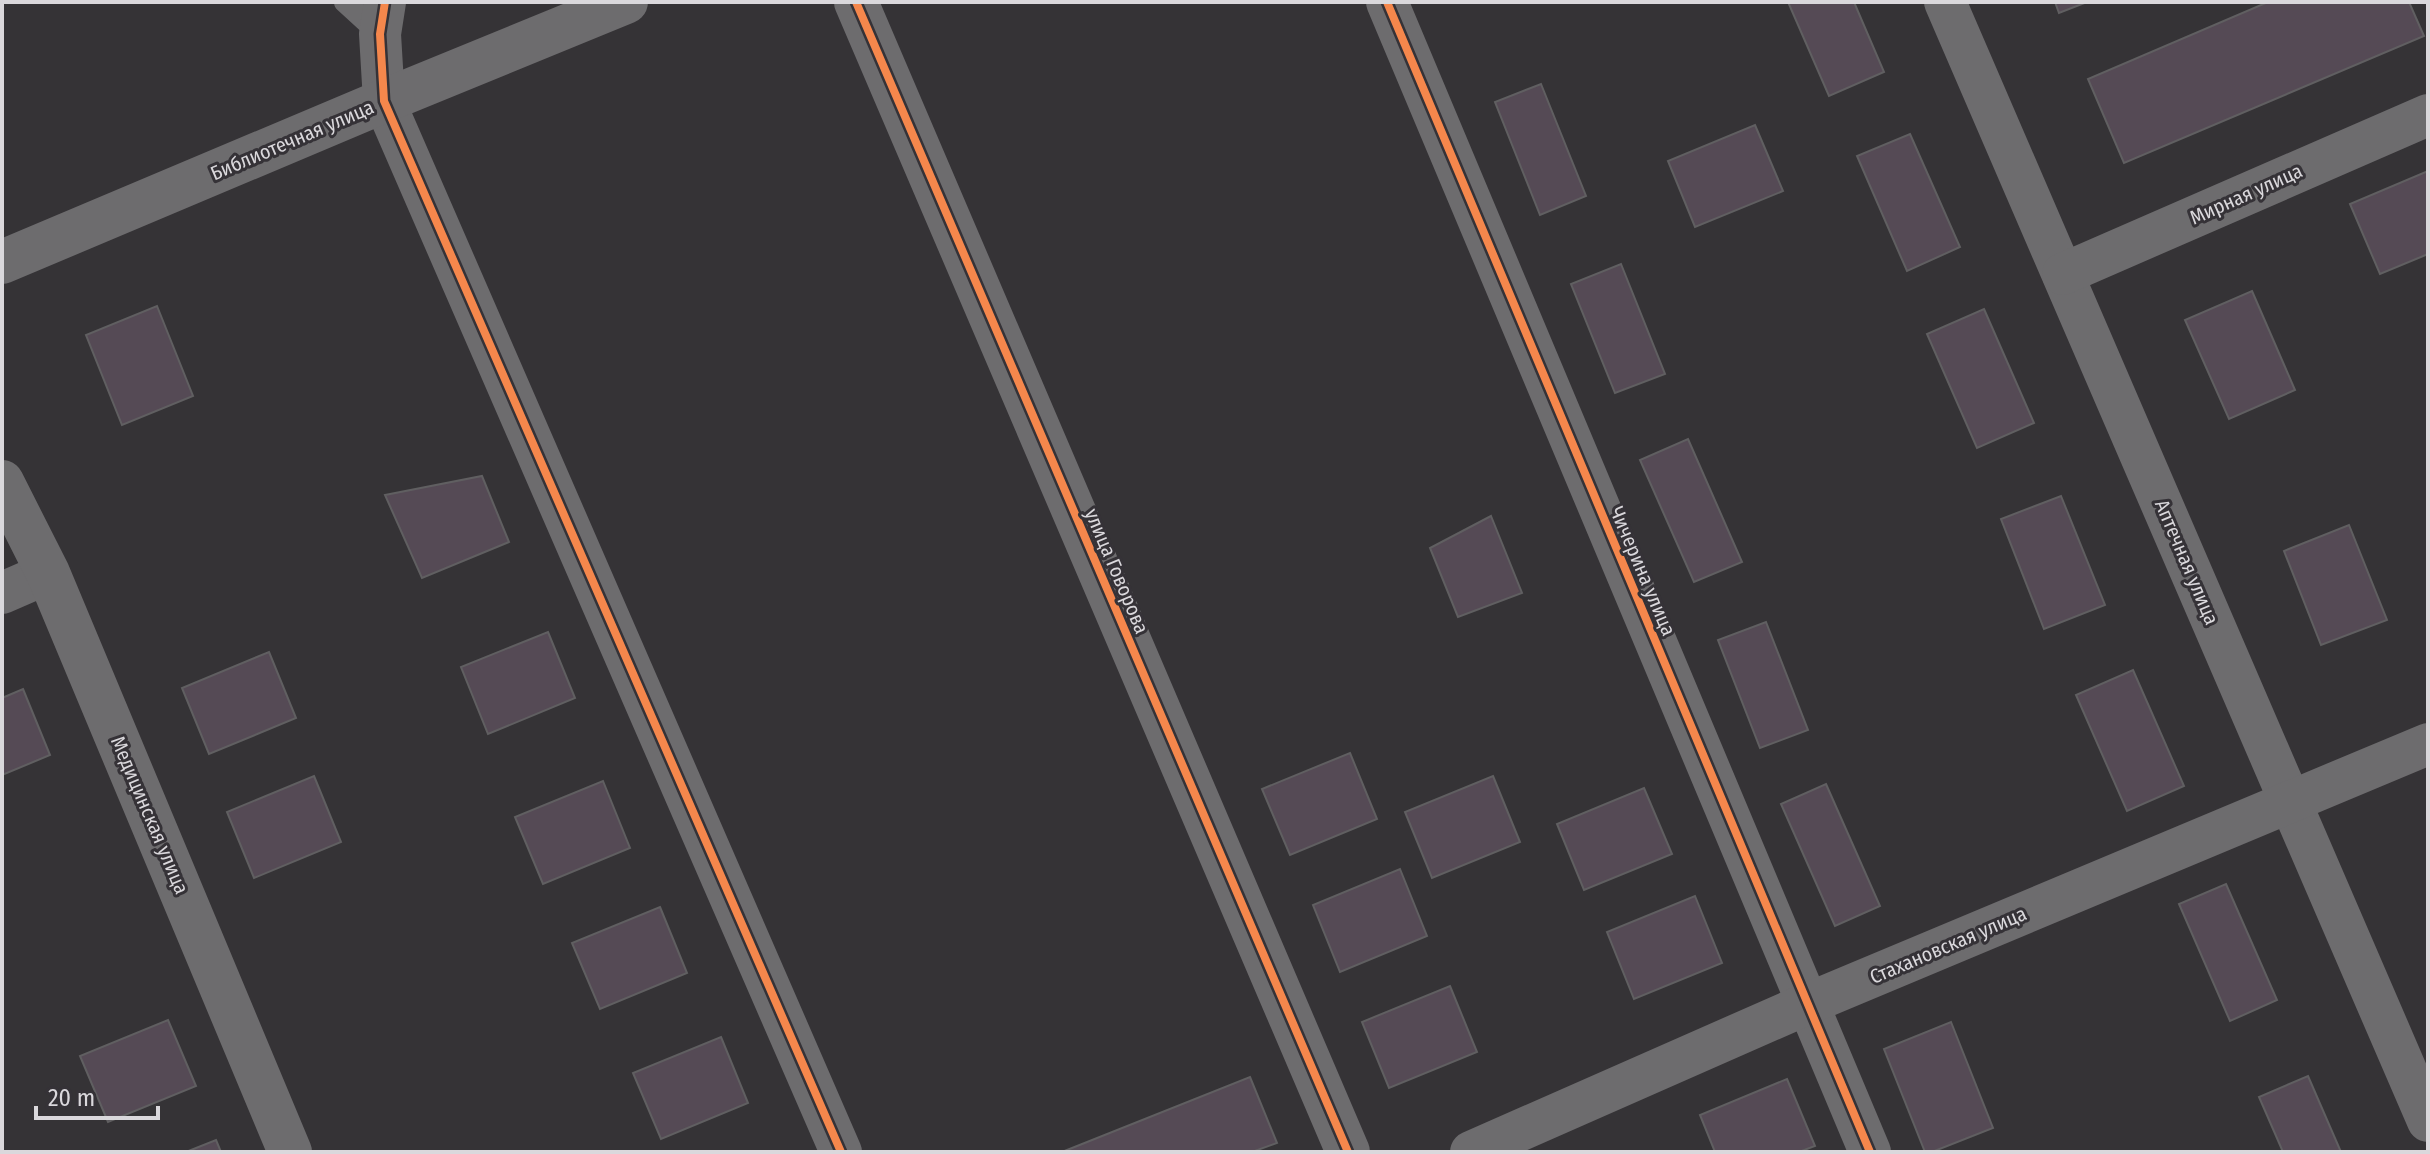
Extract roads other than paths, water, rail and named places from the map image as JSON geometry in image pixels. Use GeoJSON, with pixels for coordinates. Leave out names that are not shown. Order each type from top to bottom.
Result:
{"type":"FeatureCollection","features":[{"type":"Feature","properties":{"kind":"street","name":"Библиотечная улица"},"geometry":{"type":"LineString","coordinates":[[2,262],[626,2]]}},
{"type":"Feature","properties":{"kind":"street","name":"улица Говорова"},"geometry":{"type":"LineString","coordinates":[[856,2],[1348,1152]]}},
{"type":"Feature","properties":{"kind":"street","name":"Чичерина улица"},"geometry":{"type":"LineString","coordinates":[[1387,2],[1870,1152]]}},
{"type":"Feature","properties":{"kind":"street","name":"Аптечная улица"},"geometry":{"type":"LineString","coordinates":[[1945,2],[2428,1121]]}},
{"type":"Feature","properties":{"kind":"street"},"geometry":{"type":"LineString","coordinates":[[383,18],[384,101],[841,1152]]}},
{"type":"Feature","properties":{"kind":"street","name":"Мирная улица"},"geometry":{"type":"LineString","coordinates":[[2063,274],[2428,115]]}},
{"type":"Feature","properties":{"kind":"street","name":"Медицинская улица"},"geometry":{"type":"LineString","coordinates":[[2,482],[48,573],[290,1152]]}},
{"type":"Feature","properties":{"kind":"street"},"geometry":{"type":"LineString","coordinates":[[2,593],[48,573]]}},
{"type":"Feature","properties":{"kind":"street","name":"Стахановская улица"},"geometry":{"type":"LineString","coordinates":[[1471,1152],[1807,1004],[2428,744]]}},
{"type":"Feature","properties":{"kind":"lane"},"geometry":{"type":"LineString","coordinates":[[345,2],[383,18]]}}]}
